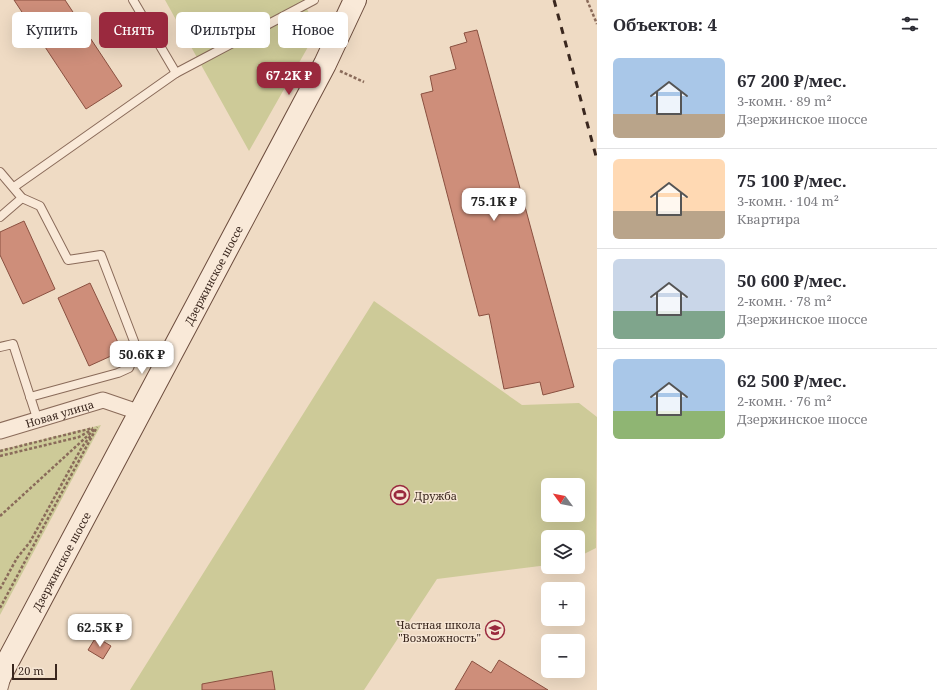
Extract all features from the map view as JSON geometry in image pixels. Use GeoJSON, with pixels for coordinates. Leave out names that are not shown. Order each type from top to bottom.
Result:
{"type":"FeatureCollection","features":[{"type":"Feature","properties":{"kind":"main road","name":"Дзержинское шоссе"},"geometry":{"type":"LineString","coordinates":[[0,676],[325,64],[355,0]]}},
{"type":"Feature","properties":{"kind":"street","name":"Новая улица"},"geometry":{"type":"LineString","coordinates":[[0,431],[38,421],[103,400],[141,413]]}},
{"type":"Feature","properties":{"kind":"lane"},"geometry":{"type":"LineString","coordinates":[[133,0],[176,73]]}},
{"type":"Feature","properties":{"kind":"lane"},"geometry":{"type":"LineString","coordinates":[[14,187],[176,73],[314,0]]}},
{"type":"Feature","properties":{"kind":"lane"},"geometry":{"type":"LineString","coordinates":[[0,172],[22,198],[40,206],[68,260],[101,255],[137,349],[129,368],[118,373],[30,397]]}},
{"type":"Feature","properties":{"kind":"lane"},"geometry":{"type":"LineString","coordinates":[[0,217],[22,198]]}},
{"type":"Feature","properties":{"kind":"lane"},"geometry":{"type":"LineString","coordinates":[[0,347],[13,344],[38,421]]}},
{"type":"Feature","properties":{"kind":"lane"},"geometry":{"type":"LineString","coordinates":[[3,690],[18,643]]}},
{"type":"Feature","properties":{"kind":"path"},"geometry":{"type":"LineString","coordinates":[[587,0],[597,24]]}},
{"type":"Feature","properties":{"kind":"path"},"geometry":{"type":"LineString","coordinates":[[0,451],[97,427]]}},
{"type":"Feature","properties":{"kind":"path"},"geometry":{"type":"LineString","coordinates":[[0,456],[79,437],[97,427]]}},
{"type":"Feature","properties":{"kind":"path"},"geometry":{"type":"LineString","coordinates":[[0,516],[97,427]]}},
{"type":"Feature","properties":{"kind":"path"},"geometry":{"type":"LineString","coordinates":[[0,589],[17,558],[30,542],[82,448],[97,427]]}},
{"type":"Feature","properties":{"kind":"path"},"geometry":{"type":"LineString","coordinates":[[0,608],[97,427]]}},
{"type":"Feature","properties":{"kind":"shaded area"},"geometry":{"type":"Polygon","coordinates":[[[165,0],[310,0],[307,9],[308,12],[278,12],[278,48],[307,48],[249,151],[192,48],[270,48],[270,12],[176,12],[176,20],[165,0]]]}},
{"type":"Feature","properties":{"kind":"shaded area","name":"Дружба"},"geometry":{"type":"Polygon","coordinates":[[[374,301],[522,405],[579,403],[597,417],[596,548],[585,554],[585,530],[541,530],[541,566],[437,579],[364,690],[130,690],[374,301]]]}},
{"type":"Feature","properties":{"kind":"shaded area"},"geometry":{"type":"Polygon","coordinates":[[[101,425],[0,615],[0,450],[101,425]]]}},
{"type":"Feature","properties":{"kind":"building"},"geometry":{"type":"Polygon","coordinates":[[[14,0],[65,0],[73,12],[22,12],[14,0]]]}},
{"type":"Feature","properties":{"kind":"building"},"geometry":{"type":"Polygon","coordinates":[[[477,30],[574,387],[543,395],[540,382],[504,389],[489,314],[479,316],[421,94],[433,91],[430,76],[456,69],[450,47],[467,42],[464,33],[477,30]]]}},
{"type":"Feature","properties":{"kind":"building"},"geometry":{"type":"Polygon","coordinates":[[[91,39],[122,86],[86,109],[46,48],[91,48],[91,39]]]}},
{"type":"Feature","properties":{"kind":"building"},"geometry":{"type":"Polygon","coordinates":[[[24,221],[55,289],[23,304],[0,255],[0,232],[24,221]]]}},
{"type":"Feature","properties":{"kind":"building"},"geometry":{"type":"Polygon","coordinates":[[[90,283],[122,351],[89,366],[58,298],[90,283]]]}},
{"type":"Feature","properties":{"kind":"building"},"geometry":{"type":"Polygon","coordinates":[[[96,637],[111,646],[103,659],[88,650],[96,637]]]}},
{"type":"Feature","properties":{"kind":"building"},"geometry":{"type":"Polygon","coordinates":[[[499,660],[548,690],[455,690],[472,661],[491,673],[499,660]]]}},
{"type":"Feature","properties":{"kind":"building"},"geometry":{"type":"Polygon","coordinates":[[[272,671],[275,690],[202,690],[202,684],[272,671]]]}},
{"type":"Feature","properties":{"kind":"railway"},"geometry":{"type":"LineString","coordinates":[[554,0],[597,160]]}},
{"type":"Feature","properties":{"kind":"place","name":"Дружба"},"geometry":{"type":"Point","coordinates":[400,495]}},
{"type":"Feature","properties":{"kind":"place","name":"Частная школа \"Возможность\""},"geometry":{"type":"Point","coordinates":[495,630]}}]}
